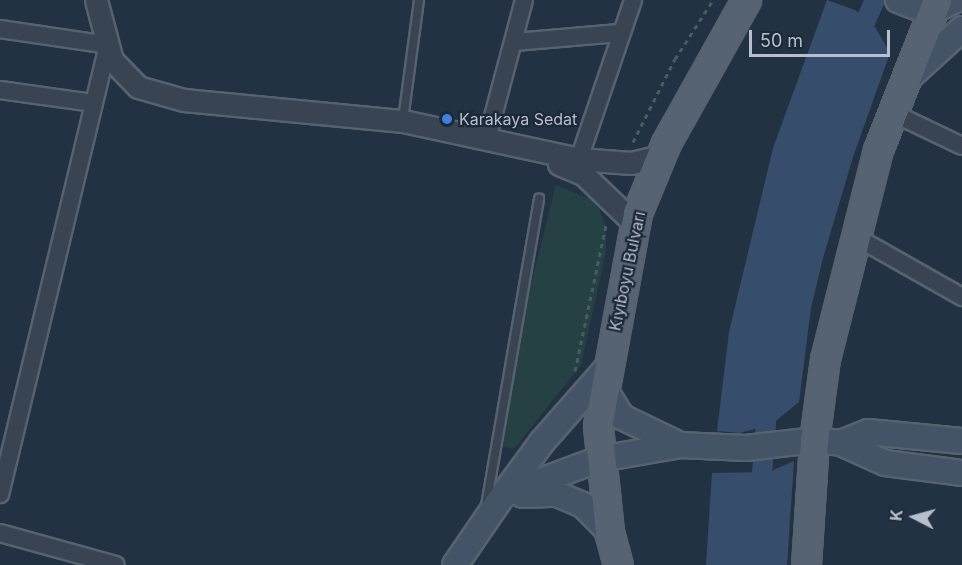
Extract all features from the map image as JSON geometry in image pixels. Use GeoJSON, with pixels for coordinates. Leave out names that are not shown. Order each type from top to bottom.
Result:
{"type":"FeatureCollection","features":[{"type":"Feature","properties":{"kind":"main road","name":"Kıyıboyu Bulvarı"},"geometry":{"type":"LineString","coordinates":[[618,565],[609,531],[598,426],[635,224],[661,156],[746,0]]}},
{"type":"Feature","properties":{"kind":"main road"},"geometry":{"type":"LineString","coordinates":[[806,565],[806,440],[878,150],[905,81],[918,4],[956,0]]}},
{"type":"Feature","properties":{"kind":"main road"},"geometry":{"type":"LineString","coordinates":[[905,81],[962,29]]}},
{"type":"Feature","properties":{"kind":"main road"},"geometry":{"type":"LineString","coordinates":[[455,565],[542,442],[606,379],[622,417],[680,445]]}},
{"type":"Feature","properties":{"kind":"main road"},"geometry":{"type":"LineString","coordinates":[[841,443],[868,432],[962,441]]}},
{"type":"Feature","properties":{"kind":"main road"},"geometry":{"type":"LineString","coordinates":[[503,495],[600,459],[680,445],[709,448],[806,440],[841,443],[885,463],[962,473]]}},
{"type":"Feature","properties":{"kind":"main road"},"geometry":{"type":"LineString","coordinates":[[503,495],[557,495],[583,504],[609,531]]}},
{"type":"Feature","properties":{"kind":"street"},"geometry":{"type":"LineString","coordinates":[[96,0],[112,60],[138,87],[184,100],[403,121],[579,159],[631,163],[661,156]]}},
{"type":"Feature","properties":{"kind":"street"},"geometry":{"type":"LineString","coordinates":[[487,139],[524,0]]}},
{"type":"Feature","properties":{"kind":"street"},"geometry":{"type":"LineString","coordinates":[[579,159],[633,0]]}},
{"type":"Feature","properties":{"kind":"street"},"geometry":{"type":"LineString","coordinates":[[0,29],[108,45]]}},
{"type":"Feature","properties":{"kind":"street"},"geometry":{"type":"LineString","coordinates":[[513,42],[620,33]]}},
{"type":"Feature","properties":{"kind":"street"},"geometry":{"type":"LineString","coordinates":[[0,494],[4,458],[108,45]]}},
{"type":"Feature","properties":{"kind":"street"},"geometry":{"type":"LineString","coordinates":[[0,90],[94,103]]}},
{"type":"Feature","properties":{"kind":"street"},"geometry":{"type":"LineString","coordinates":[[893,113],[962,146]]}},
{"type":"Feature","properties":{"kind":"street"},"geometry":{"type":"LineString","coordinates":[[508,143],[583,174],[635,224]]}},
{"type":"Feature","properties":{"kind":"street"},"geometry":{"type":"LineString","coordinates":[[856,237],[962,297]]}},
{"type":"Feature","properties":{"kind":"street"},"geometry":{"type":"LineString","coordinates":[[0,533],[71,558],[116,565]]}},
{"type":"Feature","properties":{"kind":"lane"},"geometry":{"type":"LineString","coordinates":[[403,121],[419,0]]}},
{"type":"Feature","properties":{"kind":"lane"},"geometry":{"type":"LineString","coordinates":[[483,524],[539,199]]}},
{"type":"Feature","properties":{"kind":"green space"},"geometry":{"type":"Polygon","coordinates":[[[556,185],[588,198],[599,209],[606,227],[606,252],[581,365],[514,449],[503,447],[519,332],[556,185]]]}},
{"type":"Feature","properties":{"kind":"water"},"geometry":{"type":"Polygon","coordinates":[[[827,0],[855,10],[875,27],[890,53],[853,157],[823,258],[811,308],[799,402],[772,424],[740,433],[717,431],[729,332],[773,148],[827,0]]]}},
{"type":"Feature","properties":{"kind":"water"},"geometry":{"type":"Polygon","coordinates":[[[794,461],[787,565],[706,565],[712,473],[769,472],[794,461]]]}},
{"type":"Feature","properties":{"kind":"waterway"},"geometry":{"type":"LineString","coordinates":[[855,44],[875,0]]}},
{"type":"Feature","properties":{"kind":"waterway"},"geometry":{"type":"LineString","coordinates":[[760,498],[768,398]]}},
{"type":"Feature","properties":{"kind":"place","name":"Karakaya Sedat"},"geometry":{"type":"Point","coordinates":[447,119]}}]}
